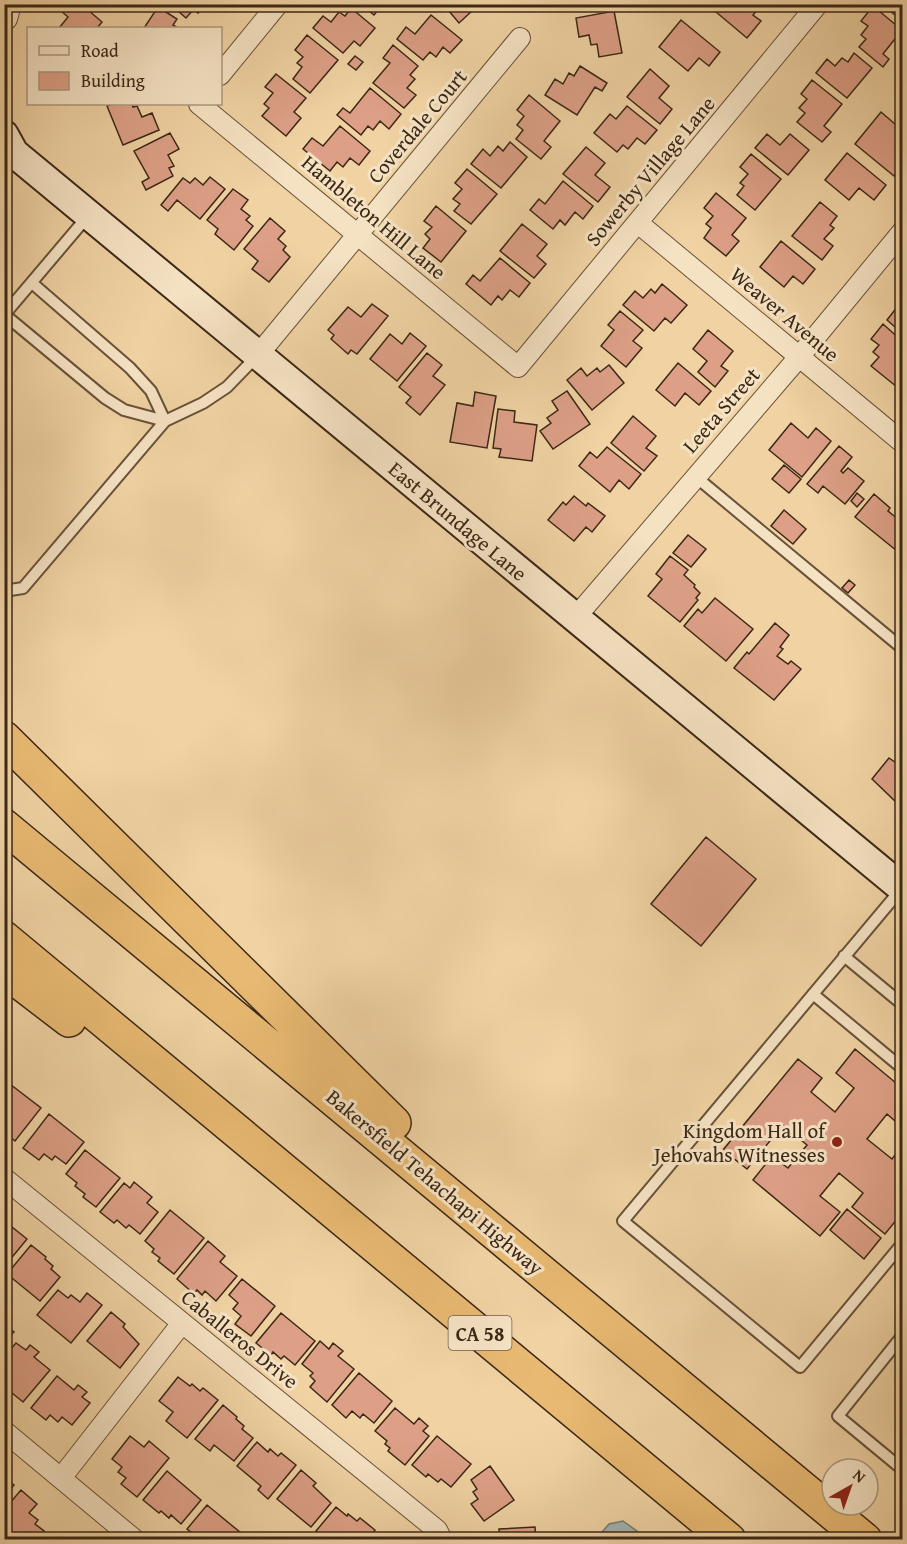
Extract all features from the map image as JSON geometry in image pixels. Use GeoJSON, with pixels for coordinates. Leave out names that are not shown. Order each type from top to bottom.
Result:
{"type":"FeatureCollection","features":[{"type":"Feature","properties":{"kind":"highway"},"geometry":{"type":"LineString","coordinates":[[4,738],[426,1154],[453,1197]]}},
{"type":"Feature","properties":{"kind":"highway","name":"Bakersfield Tehachapi Highway"},"geometry":{"type":"LineString","coordinates":[[4,826],[865,1539]]}},
{"type":"Feature","properties":{"kind":"highway","name":"CA 58"},"geometry":{"type":"LineString","coordinates":[[4,938],[729,1539]]}},
{"type":"Feature","properties":{"kind":"highway"},"geometry":{"type":"LineString","coordinates":[[4,970],[155,1086],[230,1126]]}},
{"type":"Feature","properties":{"kind":"main road","name":"East Brundage Lane"},"geometry":{"type":"LineString","coordinates":[[8,146],[902,888]]}},
{"type":"Feature","properties":{"kind":"street"},"geometry":{"type":"LineString","coordinates":[[222,73],[279,4]]}},
{"type":"Feature","properties":{"kind":"street","name":"Sowerby Village Lane"},"geometry":{"type":"LineString","coordinates":[[518,367],[818,4]]}},
{"type":"Feature","properties":{"kind":"street","name":"Coverdale Court"},"geometry":{"type":"LineString","coordinates":[[258,355],[520,38]]}},
{"type":"Feature","properties":{"kind":"street","name":"Hambleton Hill Lane"},"geometry":{"type":"LineString","coordinates":[[200,105],[518,367]]}},
{"type":"Feature","properties":{"kind":"street","name":"Weaver Avenue"},"geometry":{"type":"LineString","coordinates":[[638,223],[903,442]]}},
{"type":"Feature","properties":{"kind":"street","name":"Leeta Street"},"geometry":{"type":"LineString","coordinates":[[575,618],[903,232]]}},
{"type":"Feature","properties":{"kind":"street","name":"Caballeros Drive"},"geometry":{"type":"LineString","coordinates":[[4,1178],[437,1530],[442,1539]]}},
{"type":"Feature","properties":{"kind":"street"},"geometry":{"type":"LineString","coordinates":[[61,1478],[182,1323]]}},
{"type":"Feature","properties":{"kind":"street"},"geometry":{"type":"LineString","coordinates":[[4,1431],[135,1539]]}},
{"type":"Feature","properties":{"kind":"lane"},"geometry":{"type":"LineString","coordinates":[[89,215],[5,315],[105,398],[124,410],[165,421]]}},
{"type":"Feature","properties":{"kind":"lane"},"geometry":{"type":"LineString","coordinates":[[32,283],[130,368],[151,391],[165,421]]}},
{"type":"Feature","properties":{"kind":"lane"},"geometry":{"type":"LineString","coordinates":[[4,591],[22,588],[165,421],[202,403],[227,387],[258,355]]}},
{"type":"Feature","properties":{"kind":"lane"},"geometry":{"type":"LineString","coordinates":[[696,477],[903,648]]}},
{"type":"Feature","properties":{"kind":"lane"},"geometry":{"type":"LineString","coordinates":[[902,888],[623,1221],[800,1368],[903,1244]]}},
{"type":"Feature","properties":{"kind":"lane"},"geometry":{"type":"LineString","coordinates":[[844,956],[903,1004]]}},
{"type":"Feature","properties":{"kind":"lane"},"geometry":{"type":"LineString","coordinates":[[813,994],[903,1068]]}},
{"type":"Feature","properties":{"kind":"lane"},"geometry":{"type":"LineString","coordinates":[[903,1336],[838,1416],[903,1468]]}},
{"type":"Feature","properties":{"kind":"shaded area"},"geometry":{"type":"Polygon","coordinates":[[[623,1521],[648,1539],[596,1539],[609,1524],[623,1521]]]}},
{"type":"Feature","properties":{"kind":"building"},"geometry":{"type":"Polygon","coordinates":[[[67,4],[81,4],[102,22],[98,27],[60,27],[68,17],[61,11],[67,4]]]}},
{"type":"Feature","properties":{"kind":"building"},"geometry":{"type":"Polygon","coordinates":[[[170,4],[205,4],[198,13],[194,9],[186,18],[170,4]]]}},
{"type":"Feature","properties":{"kind":"building"},"geometry":{"type":"Polygon","coordinates":[[[361,4],[383,4],[374,15],[361,4]]]}},
{"type":"Feature","properties":{"kind":"building"},"geometry":{"type":"Polygon","coordinates":[[[443,4],[467,4],[473,10],[459,23],[443,4]]]}},
{"type":"Feature","properties":{"kind":"building"},"geometry":{"type":"Polygon","coordinates":[[[722,4],[750,4],[757,10],[753,15],[761,21],[747,38],[716,12],[722,4]]]}},
{"type":"Feature","properties":{"kind":"building"},"geometry":{"type":"Polygon","coordinates":[[[882,4],[902,4],[902,21],[882,4]]]}},
{"type":"Feature","properties":{"kind":"building"},"geometry":{"type":"Polygon","coordinates":[[[873,6],[902,30],[883,54],[889,59],[883,67],[859,47],[866,39],[861,35],[868,26],[861,21],[873,6]]]}},
{"type":"Feature","properties":{"kind":"building"},"geometry":{"type":"Polygon","coordinates":[[[158,7],[177,19],[173,25],[176,27],[145,27],[158,7]]]}},
{"type":"Feature","properties":{"kind":"building"},"geometry":{"type":"Polygon","coordinates":[[[351,8],[375,28],[360,46],[354,41],[343,53],[313,28],[323,16],[331,22],[339,12],[345,16],[351,8]]]}},
{"type":"Feature","properties":{"kind":"building"},"geometry":{"type":"Polygon","coordinates":[[[614,11],[622,53],[599,57],[597,44],[591,45],[589,35],[579,37],[576,18],[614,11]]]}},
{"type":"Feature","properties":{"kind":"building"},"geometry":{"type":"Polygon","coordinates":[[[431,15],[462,40],[450,53],[443,47],[436,57],[430,52],[423,60],[397,39],[406,27],[415,34],[431,15]]]}},
{"type":"Feature","properties":{"kind":"building"},"geometry":{"type":"Polygon","coordinates":[[[681,20],[720,52],[709,66],[699,58],[688,71],[659,47],[681,20]]]}},
{"type":"Feature","properties":{"kind":"building"},"geometry":{"type":"Polygon","coordinates":[[[307,35],[338,60],[310,93],[293,79],[302,67],[297,63],[303,57],[295,50],[307,35]]]}},
{"type":"Feature","properties":{"kind":"building"},"geometry":{"type":"Polygon","coordinates":[[[393,45],[418,66],[410,75],[415,79],[407,88],[416,95],[404,108],[373,83],[390,63],[383,58],[393,45]]]}},
{"type":"Feature","properties":{"kind":"building"},"geometry":{"type":"Polygon","coordinates":[[[854,53],[872,68],[847,98],[816,73],[827,59],[835,66],[842,58],[848,62],[854,53]]]}},
{"type":"Feature","properties":{"kind":"building"},"geometry":{"type":"Polygon","coordinates":[[[355,56],[363,62],[356,70],[348,64],[355,56]]]}},
{"type":"Feature","properties":{"kind":"building"},"geometry":{"type":"Polygon","coordinates":[[[580,66],[607,83],[602,91],[595,87],[577,115],[545,95],[555,79],[563,84],[569,73],[574,76],[580,66]]]}},
{"type":"Feature","properties":{"kind":"building"},"geometry":{"type":"Polygon","coordinates":[[[650,69],[669,86],[659,98],[672,109],[660,124],[627,97],[650,69]]]}},
{"type":"Feature","properties":{"kind":"building"},"geometry":{"type":"Polygon","coordinates":[[[276,74],[306,98],[294,112],[301,118],[286,136],[262,116],[269,108],[264,104],[273,93],[265,87],[276,74]]]}},
{"type":"Feature","properties":{"kind":"building"},"geometry":{"type":"Polygon","coordinates":[[[812,80],[842,104],[824,126],[831,132],[822,142],[797,122],[805,113],[799,108],[807,99],[801,94],[812,80]]]}},
{"type":"Feature","properties":{"kind":"building"},"geometry":{"type":"Polygon","coordinates":[[[370,88],[401,114],[389,129],[380,121],[373,130],[368,126],[361,135],[337,115],[343,108],[350,113],[370,88]]]}},
{"type":"Feature","properties":{"kind":"building"},"geometry":{"type":"Polygon","coordinates":[[[529,95],[560,121],[544,141],[551,147],[541,159],[516,139],[523,130],[517,125],[524,116],[517,110],[529,95]]]}},
{"type":"Feature","properties":{"kind":"building"},"geometry":{"type":"Polygon","coordinates":[[[107,106],[137,106],[142,117],[152,113],[159,130],[123,145],[107,106]]]}},
{"type":"Feature","properties":{"kind":"building"},"geometry":{"type":"Polygon","coordinates":[[[627,106],[657,130],[645,144],[637,138],[628,149],[623,145],[617,152],[594,133],[610,114],[616,119],[627,106]]]}},
{"type":"Feature","properties":{"kind":"building"},"geometry":{"type":"Polygon","coordinates":[[[881,112],[902,130],[900,143],[902,149],[898,154],[902,158],[902,166],[894,176],[855,144],[881,112]]]}},
{"type":"Feature","properties":{"kind":"building"},"geometry":{"type":"Polygon","coordinates":[[[340,126],[370,151],[359,165],[350,158],[343,167],[337,162],[330,171],[303,149],[312,138],[323,146],[340,126]]]}},
{"type":"Feature","properties":{"kind":"building"},"geometry":{"type":"Polygon","coordinates":[[[170,133],[179,149],[168,155],[174,166],[169,168],[173,176],[146,190],[142,182],[149,178],[134,151],[170,133]]]}},
{"type":"Feature","properties":{"kind":"building"},"geometry":{"type":"Polygon","coordinates":[[[767,134],[780,145],[790,134],[809,150],[788,175],[755,148],[767,134]]]}},
{"type":"Feature","properties":{"kind":"building"},"geometry":{"type":"Polygon","coordinates":[[[510,142],[527,157],[501,188],[471,164],[483,149],[490,156],[498,146],[503,151],[510,142]]]}},
{"type":"Feature","properties":{"kind":"building"},"geometry":{"type":"Polygon","coordinates":[[[586,147],[605,163],[595,175],[610,187],[598,202],[563,174],[586,147]]]}},
{"type":"Feature","properties":{"kind":"building"},"geometry":{"type":"Polygon","coordinates":[[[847,153],[886,185],[874,200],[859,188],[849,200],[825,180],[847,153]]]}},
{"type":"Feature","properties":{"kind":"building"},"geometry":{"type":"Polygon","coordinates":[[[751,154],[781,179],[755,210],[737,195],[744,186],[740,183],[748,174],[740,167],[751,154]]]}},
{"type":"Feature","properties":{"kind":"building"},"geometry":{"type":"Polygon","coordinates":[[[467,169],[497,194],[471,224],[454,211],[460,204],[453,199],[462,189],[455,183],[467,169]]]}},
{"type":"Feature","properties":{"kind":"building"},"geometry":{"type":"Polygon","coordinates":[[[210,177],[225,189],[200,219],[177,200],[168,211],[161,205],[183,178],[190,183],[195,178],[203,185],[210,177]]]}},
{"type":"Feature","properties":{"kind":"building"},"geometry":{"type":"Polygon","coordinates":[[[563,181],[593,206],[583,219],[575,212],[565,225],[560,220],[553,229],[530,210],[539,199],[545,204],[563,181]]]}},
{"type":"Feature","properties":{"kind":"building"},"geometry":{"type":"Polygon","coordinates":[[[233,189],[248,200],[241,209],[250,216],[246,220],[253,226],[234,250],[215,234],[218,229],[207,220],[233,189]]]}},
{"type":"Feature","properties":{"kind":"building"},"geometry":{"type":"Polygon","coordinates":[[[716,193],[746,218],[732,235],[739,241],[726,256],[704,238],[711,228],[706,224],[713,216],[704,208],[716,193]]]}},
{"type":"Feature","properties":{"kind":"building"},"geometry":{"type":"Polygon","coordinates":[[[820,202],[837,216],[830,225],[834,228],[824,239],[833,246],[822,260],[792,236],[820,202]]]}},
{"type":"Feature","properties":{"kind":"building"},"geometry":{"type":"Polygon","coordinates":[[[436,206],[466,231],[441,262],[423,248],[430,239],[425,234],[432,227],[424,221],[436,206]]]}},
{"type":"Feature","properties":{"kind":"building"},"geometry":{"type":"Polygon","coordinates":[[[270,218],[285,231],[278,239],[286,246],[283,250],[290,257],[269,282],[252,269],[258,261],[244,249],[270,218]]]}},
{"type":"Feature","properties":{"kind":"building"},"geometry":{"type":"Polygon","coordinates":[[[522,224],[547,244],[537,256],[546,264],[534,278],[500,251],[522,224]]]}},
{"type":"Feature","properties":{"kind":"building"},"geometry":{"type":"Polygon","coordinates":[[[781,241],[815,269],[803,284],[793,276],[784,287],[760,267],[781,241]]]}},
{"type":"Feature","properties":{"kind":"building"},"geometry":{"type":"Polygon","coordinates":[[[500,258],[530,283],[519,297],[510,290],[502,300],[498,296],[491,305],[466,284],[473,275],[480,281],[500,258]]]}},
{"type":"Feature","properties":{"kind":"building"},"geometry":{"type":"Polygon","coordinates":[[[662,284],[687,305],[671,323],[665,318],[654,331],[623,305],[635,291],[643,298],[651,289],[655,293],[662,284]]]}},
{"type":"Feature","properties":{"kind":"building"},"geometry":{"type":"Polygon","coordinates":[[[372,304],[388,316],[357,354],[351,350],[348,354],[331,339],[334,335],[328,330],[348,307],[361,317],[372,304]]]}},
{"type":"Feature","properties":{"kind":"building"},"geometry":{"type":"Polygon","coordinates":[[[898,306],[902,308],[902,333],[887,320],[898,306]]]}},
{"type":"Feature","properties":{"kind":"building"},"geometry":{"type":"Polygon","coordinates":[[[620,311],[643,330],[633,341],[642,348],[626,367],[601,346],[614,330],[608,325],[620,311]]]}},
{"type":"Feature","properties":{"kind":"building"},"geometry":{"type":"Polygon","coordinates":[[[883,324],[902,341],[902,381],[897,387],[871,366],[879,357],[873,352],[879,345],[871,339],[883,324]]]}},
{"type":"Feature","properties":{"kind":"building"},"geometry":{"type":"Polygon","coordinates":[[[708,330],[733,351],[721,366],[728,371],[715,387],[698,372],[707,361],[693,349],[708,330]]]}},
{"type":"Feature","properties":{"kind":"building"},"geometry":{"type":"Polygon","coordinates":[[[410,333],[426,346],[397,381],[370,359],[390,334],[402,344],[410,333]]]}},
{"type":"Feature","properties":{"kind":"building"},"geometry":{"type":"Polygon","coordinates":[[[427,353],[442,365],[433,376],[445,385],[420,415],[406,403],[411,397],[399,387],[427,353]]]}},
{"type":"Feature","properties":{"kind":"building"},"geometry":{"type":"Polygon","coordinates":[[[678,363],[711,391],[699,405],[685,393],[675,406],[656,390],[678,363]]]}},
{"type":"Feature","properties":{"kind":"building"},"geometry":{"type":"Polygon","coordinates":[[[609,365],[624,383],[592,410],[567,380],[581,368],[587,376],[597,368],[600,372],[609,365]]]}},
{"type":"Feature","properties":{"kind":"building"},"geometry":{"type":"Polygon","coordinates":[[[567,391],[590,424],[553,449],[540,431],[551,423],[547,418],[558,410],[552,401],[567,391]]]}},
{"type":"Feature","properties":{"kind":"building"},"geometry":{"type":"Polygon","coordinates":[[[475,392],[496,396],[487,448],[450,442],[457,403],[473,406],[475,392]]]}},
{"type":"Feature","properties":{"kind":"building"},"geometry":{"type":"Polygon","coordinates":[[[498,409],[515,411],[514,422],[537,425],[532,461],[499,457],[501,449],[493,448],[498,409]]]}},
{"type":"Feature","properties":{"kind":"building"},"geometry":{"type":"Polygon","coordinates":[[[633,416],[656,436],[646,448],[657,456],[644,471],[611,443],[633,416]]]}},
{"type":"Feature","properties":{"kind":"building"},"geometry":{"type":"Polygon","coordinates":[[[791,423],[808,438],[816,428],[831,441],[802,477],[769,450],[791,423]]]}},
{"type":"Feature","properties":{"kind":"building"},"geometry":{"type":"Polygon","coordinates":[[[839,446],[852,457],[841,471],[843,473],[848,468],[864,481],[845,504],[823,486],[818,493],[807,484],[839,446]]]}},
{"type":"Feature","properties":{"kind":"building"},"geometry":{"type":"Polygon","coordinates":[[[607,447],[641,474],[629,489],[619,480],[610,492],[579,466],[590,452],[597,458],[607,447]]]}},
{"type":"Feature","properties":{"kind":"building"},"geometry":{"type":"Polygon","coordinates":[[[784,465],[801,479],[789,493],[772,479],[784,465]]]}},
{"type":"Feature","properties":{"kind":"building"},"geometry":{"type":"Polygon","coordinates":[[[857,493],[864,499],[857,507],[851,501],[857,493]]]}},
{"type":"Feature","properties":{"kind":"building"},"geometry":{"type":"Polygon","coordinates":[[[874,494],[890,508],[888,511],[898,519],[902,513],[902,545],[897,551],[855,517],[874,494]]]}},
{"type":"Feature","properties":{"kind":"building"},"geometry":{"type":"Polygon","coordinates":[[[574,496],[586,506],[588,503],[605,516],[592,532],[586,527],[574,541],[548,520],[563,502],[566,505],[574,496]]]}},
{"type":"Feature","properties":{"kind":"building"},"geometry":{"type":"Polygon","coordinates":[[[784,510],[806,529],[793,544],[771,526],[784,510]]]}},
{"type":"Feature","properties":{"kind":"building"},"geometry":{"type":"Polygon","coordinates":[[[688,535],[706,549],[691,567],[673,553],[688,535]]]}},
{"type":"Feature","properties":{"kind":"building"},"geometry":{"type":"Polygon","coordinates":[[[670,556],[688,570],[684,575],[700,593],[696,598],[698,600],[680,622],[648,596],[662,579],[656,574],[670,556]]]}},
{"type":"Feature","properties":{"kind":"building"},"geometry":{"type":"Polygon","coordinates":[[[849,580],[855,585],[848,593],[842,588],[849,580]]]}},
{"type":"Feature","properties":{"kind":"building"},"geometry":{"type":"Polygon","coordinates":[[[715,598],[753,629],[726,661],[684,626],[698,609],[702,613],[715,598]]]}},
{"type":"Feature","properties":{"kind":"building"},"geometry":{"type":"Polygon","coordinates":[[[775,623],[789,635],[780,647],[783,649],[777,656],[788,664],[791,661],[801,669],[774,700],[734,668],[775,623]]]}},
{"type":"Feature","properties":{"kind":"building"},"geometry":{"type":"Polygon","coordinates":[[[889,758],[902,767],[902,794],[896,802],[872,779],[889,758]]]}},
{"type":"Feature","properties":{"kind":"building"},"geometry":{"type":"Polygon","coordinates":[[[706,837],[756,879],[701,946],[651,904],[706,837]]]}},
{"type":"Feature","properties":{"kind":"building","name":"Kingdom Hall of Jehovahs Witnesses"},"geometry":{"type":"Polygon","coordinates":[[[855,1049],[902,1088],[902,1127],[887,1114],[867,1139],[892,1159],[902,1146],[902,1213],[885,1234],[852,1207],[863,1193],[839,1173],[820,1196],[840,1212],[820,1236],[753,1180],[772,1156],[788,1168],[807,1145],[783,1125],[747,1169],[723,1150],[798,1059],[822,1078],[811,1092],[835,1112],[854,1088],[836,1073],[855,1049]]]}},
{"type":"Feature","properties":{"kind":"building"},"geometry":{"type":"Polygon","coordinates":[[[6,1081],[41,1108],[15,1141],[4,1132],[4,1083],[6,1081]]]}},
{"type":"Feature","properties":{"kind":"building"},"geometry":{"type":"Polygon","coordinates":[[[49,1114],[84,1142],[66,1164],[55,1156],[52,1160],[44,1154],[39,1160],[23,1148],[49,1114]]]}},
{"type":"Feature","properties":{"kind":"building"},"geometry":{"type":"Polygon","coordinates":[[[85,1150],[120,1178],[96,1207],[83,1197],[85,1194],[75,1186],[77,1183],[66,1174],[85,1150]]]}},
{"type":"Feature","properties":{"kind":"building"},"geometry":{"type":"Polygon","coordinates":[[[134,1182],[152,1197],[147,1203],[158,1212],[140,1234],[129,1225],[126,1228],[117,1220],[114,1223],[100,1212],[124,1183],[130,1188],[134,1182]]]}},
{"type":"Feature","properties":{"kind":"building"},"geometry":{"type":"Polygon","coordinates":[[[847,1209],[881,1238],[864,1259],[830,1230],[847,1209]]]}},
{"type":"Feature","properties":{"kind":"building"},"geometry":{"type":"Polygon","coordinates":[[[170,1210],[204,1238],[174,1274],[158,1261],[160,1258],[152,1252],[154,1249],[145,1241],[170,1210]]]}},
{"type":"Feature","properties":{"kind":"building"},"geometry":{"type":"Polygon","coordinates":[[[4,1226],[9,1230],[12,1227],[27,1239],[4,1267],[4,1226]]]}},
{"type":"Feature","properties":{"kind":"building"},"geometry":{"type":"Polygon","coordinates":[[[208,1241],[225,1256],[220,1262],[237,1276],[216,1301],[205,1291],[202,1295],[197,1290],[194,1294],[177,1279],[208,1241]]]}},
{"type":"Feature","properties":{"kind":"building"},"geometry":{"type":"Polygon","coordinates":[[[31,1245],[46,1257],[45,1259],[53,1266],[51,1269],[60,1277],[40,1301],[7,1274],[31,1245]]]}},
{"type":"Feature","properties":{"kind":"building"},"geometry":{"type":"Polygon","coordinates":[[[242,1279],[275,1306],[251,1336],[235,1324],[241,1316],[233,1309],[238,1303],[229,1295],[242,1279]]]}},
{"type":"Feature","properties":{"kind":"building"},"geometry":{"type":"Polygon","coordinates":[[[58,1290],[68,1298],[71,1295],[80,1302],[87,1293],[102,1305],[71,1343],[37,1315],[58,1290]]]}},
{"type":"Feature","properties":{"kind":"building"},"geometry":{"type":"Polygon","coordinates":[[[111,1312],[125,1324],[123,1327],[139,1344],[120,1368],[87,1341],[111,1312]]]}},
{"type":"Feature","properties":{"kind":"building"},"geometry":{"type":"Polygon","coordinates":[[[281,1313],[315,1341],[295,1365],[284,1356],[281,1359],[273,1352],[271,1355],[256,1343],[281,1313]]]}},
{"type":"Feature","properties":{"kind":"building"},"geometry":{"type":"Polygon","coordinates":[[[4,1325],[14,1332],[4,1343],[4,1325]]]}},
{"type":"Feature","properties":{"kind":"building"},"geometry":{"type":"Polygon","coordinates":[[[320,1341],[329,1349],[333,1343],[343,1351],[338,1356],[354,1369],[327,1402],[310,1387],[315,1381],[310,1376],[313,1373],[302,1364],[320,1341]]]}},
{"type":"Feature","properties":{"kind":"building"},"geometry":{"type":"Polygon","coordinates":[[[16,1343],[26,1350],[30,1345],[39,1352],[34,1357],[50,1370],[23,1402],[6,1388],[11,1382],[5,1377],[9,1373],[4,1369],[4,1357],[16,1343]]]}},
{"type":"Feature","properties":{"kind":"building"},"geometry":{"type":"Polygon","coordinates":[[[359,1373],[392,1401],[374,1423],[363,1414],[360,1418],[352,1411],[346,1418],[332,1405],[359,1373]]]}},
{"type":"Feature","properties":{"kind":"building"},"geometry":{"type":"Polygon","coordinates":[[[57,1376],[74,1390],[78,1385],[87,1392],[82,1397],[90,1403],[72,1425],[62,1417],[58,1422],[50,1415],[46,1420],[31,1408],[57,1376]]]}},
{"type":"Feature","properties":{"kind":"building"},"geometry":{"type":"Polygon","coordinates":[[[178,1377],[200,1391],[203,1388],[218,1400],[187,1438],[166,1421],[173,1412],[159,1401],[178,1377]]]}},
{"type":"Feature","properties":{"kind":"building"},"geometry":{"type":"Polygon","coordinates":[[[223,1405],[237,1417],[236,1419],[244,1426],[242,1429],[253,1438],[234,1461],[214,1445],[210,1451],[195,1439],[223,1405]]]}},
{"type":"Feature","properties":{"kind":"building"},"geometry":{"type":"Polygon","coordinates":[[[395,1408],[414,1424],[419,1418],[428,1426],[423,1431],[429,1436],[405,1465],[388,1451],[390,1448],[385,1444],[387,1441],[375,1431],[395,1408]]]}},
{"type":"Feature","properties":{"kind":"building"},"geometry":{"type":"Polygon","coordinates":[[[130,1436],[144,1447],[149,1441],[169,1458],[137,1497],[121,1484],[126,1478],[118,1472],[122,1467],[112,1459],[130,1436]]]}},
{"type":"Feature","properties":{"kind":"building"},"geometry":{"type":"Polygon","coordinates":[[[437,1436],[471,1464],[451,1487],[441,1479],[438,1482],[428,1474],[426,1477],[412,1465],[437,1436]]]}},
{"type":"Feature","properties":{"kind":"building"},"geometry":{"type":"Polygon","coordinates":[[[257,1442],[268,1452],[270,1449],[278,1456],[281,1453],[296,1465],[268,1499],[258,1490],[261,1486],[237,1466],[257,1442]]]}},
{"type":"Feature","properties":{"kind":"building"},"geometry":{"type":"Polygon","coordinates":[[[490,1466],[514,1500],[484,1521],[471,1504],[478,1499],[473,1492],[477,1489],[471,1480],[490,1466]]]}},
{"type":"Feature","properties":{"kind":"building"},"geometry":{"type":"Polygon","coordinates":[[[301,1470],[316,1483],[313,1486],[331,1503],[311,1527],[277,1499],[301,1470]]]}},
{"type":"Feature","properties":{"kind":"building"},"geometry":{"type":"Polygon","coordinates":[[[167,1471],[201,1500],[181,1524],[171,1515],[169,1518],[161,1511],[159,1513],[143,1500],[167,1471]]]}},
{"type":"Feature","properties":{"kind":"building"},"geometry":{"type":"Polygon","coordinates":[[[4,1476],[14,1485],[4,1497],[4,1476]]]}},
{"type":"Feature","properties":{"kind":"building"},"geometry":{"type":"Polygon","coordinates":[[[21,1490],[37,1504],[29,1513],[38,1520],[35,1524],[44,1531],[37,1540],[13,1540],[15,1536],[4,1527],[4,1510],[21,1490]]]}},
{"type":"Feature","properties":{"kind":"building"},"geometry":{"type":"Polygon","coordinates":[[[207,1505],[241,1533],[236,1540],[197,1540],[199,1538],[187,1529],[207,1505]]]}},
{"type":"Feature","properties":{"kind":"building"},"geometry":{"type":"Polygon","coordinates":[[[336,1507],[357,1521],[360,1518],[375,1530],[367,1540],[327,1540],[316,1531],[336,1507]]]}},
{"type":"Feature","properties":{"kind":"building"},"geometry":{"type":"Polygon","coordinates":[[[535,1527],[536,1540],[500,1540],[499,1529],[535,1527]]]}},
{"type":"Feature","properties":{"kind":"place","name":"Kingdom Hall of Jehovahs Witnesses"},"geometry":{"type":"Point","coordinates":[837,1142]}}]}
